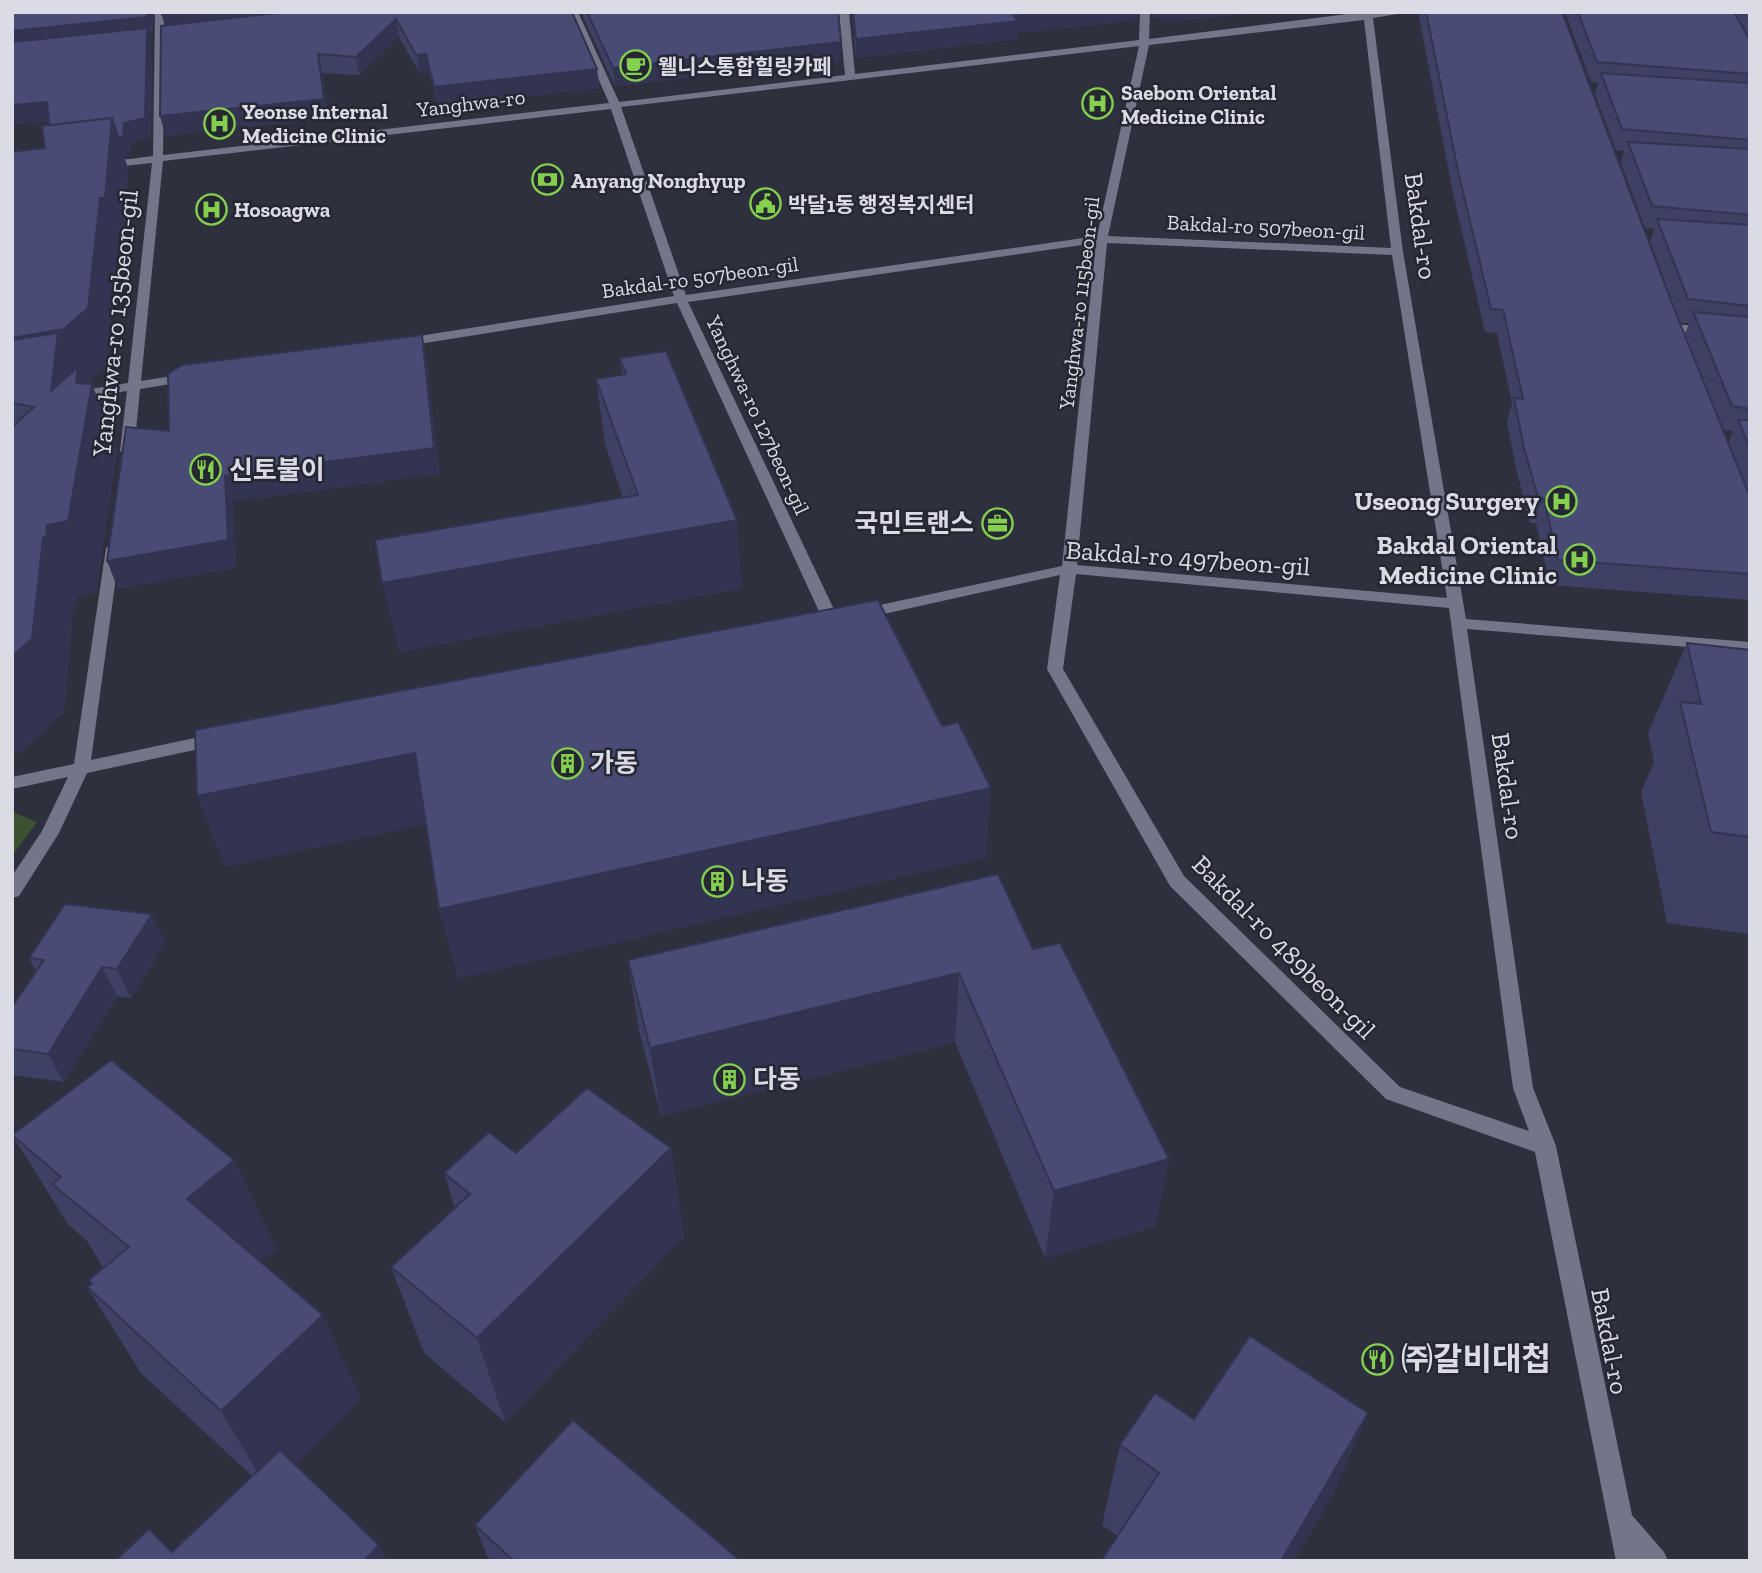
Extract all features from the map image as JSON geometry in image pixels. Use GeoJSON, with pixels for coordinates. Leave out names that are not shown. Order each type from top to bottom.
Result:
{"type":"FeatureCollection","features":[{"type":"Feature","properties":{"kind":"street","name":"Yanghwa-ro 135beon-gil"},"geometry":{"type":"LineString","coordinates":[[124,467],[136,386],[158,159],[160,12]]}},
{"type":"Feature","properties":{"kind":"street","name":"Yanghwa-ro 127beon-gil"},"geometry":{"type":"LineString","coordinates":[[573,12],[615,105],[681,299],[824,621]]}},
{"type":"Feature","properties":{"kind":"street"},"geometry":{"type":"LineString","coordinates":[[844,12],[850,78]]}},
{"type":"Feature","properties":{"kind":"street","name":"Yanghwa-ro 115beon-gil"},"geometry":{"type":"LineString","coordinates":[[1069,569],[1102,239],[1144,44],[1145,12]]}},
{"type":"Feature","properties":{"kind":"street","name":"Yanghwa-ro"},"geometry":{"type":"LineString","coordinates":[[92,167],[1144,44],[1368,14],[1405,12]]}},
{"type":"Feature","properties":{"kind":"street","name":"Bakdal-ro"},"geometry":{"type":"LineString","coordinates":[[1368,14],[1397,253],[1457,604],[1523,1087],[1545,1146],[1629,1561]]}},
{"type":"Feature","properties":{"kind":"street"},"geometry":{"type":"LineString","coordinates":[[146,41],[173,38]]}},
{"type":"Feature","properties":{"kind":"street","name":"Bakdal-ro 507beon-gil"},"geometry":{"type":"LineString","coordinates":[[381,346],[681,299],[1102,239],[1397,253]]}},
{"type":"Feature","properties":{"kind":"street"},"geometry":{"type":"LineString","coordinates":[[1673,328],[1750,334]]}},
{"type":"Feature","properties":{"kind":"street"},"geometry":{"type":"LineString","coordinates":[[53,398],[204,375]]}},
{"type":"Feature","properties":{"kind":"street"},"geometry":{"type":"LineString","coordinates":[[12,891],[50,834],[82,766],[115,536]]}},
{"type":"Feature","properties":{"kind":"street","name":"Bakdal-ro 497beon-gil"},"geometry":{"type":"LineString","coordinates":[[824,621],[1069,569],[1457,604]]}},
{"type":"Feature","properties":{"kind":"street","name":"Bakdal-ro 489beon-gil"},"geometry":{"type":"LineString","coordinates":[[1069,569],[1055,669],[1177,881],[1393,1093],[1545,1146]]}},
{"type":"Feature","properties":{"kind":"street"},"geometry":{"type":"LineString","coordinates":[[1459,623],[1750,647]]}},
{"type":"Feature","properties":{"kind":"street"},"geometry":{"type":"LineString","coordinates":[[12,783],[82,766],[232,737]]}},
{"type":"Feature","properties":{"kind":"street"},"geometry":{"type":"LineString","coordinates":[[1619,1519],[1655,1561]]}},
{"type":"Feature","properties":{"kind":"green space"},"geometry":{"type":"Polygon","coordinates":[[[12,812],[37,822],[12,856],[12,812]]]}},
{"type":"Feature","properties":{"kind":"building"},"geometry":{"type":"Polygon","coordinates":[[[12,12],[148,12],[147,17],[12,31],[12,12]]]}},
{"type":"Feature","properties":{"kind":"building"},"geometry":{"type":"Polygon","coordinates":[[[162,12],[190,12],[162,15],[162,12]]]}},
{"type":"Feature","properties":{"kind":"building"},"geometry":{"type":"Polygon","coordinates":[[[286,12],[572,12],[597,69],[434,87],[426,54],[416,55],[396,19],[356,57],[318,54],[324,99],[160,116],[161,26],[286,12]]]}},
{"type":"Feature","properties":{"kind":"building"},"geometry":{"type":"Polygon","coordinates":[[[587,12],[838,12],[841,42],[613,68],[587,12]]]}},
{"type":"Feature","properties":{"kind":"building"},"geometry":{"type":"Polygon","coordinates":[[[853,12],[1049,12],[1014,16],[1019,21],[856,39],[853,12]]]}},
{"type":"Feature","properties":{"kind":"building"},"geometry":{"type":"Polygon","coordinates":[[[1426,12],[1562,12],[1673,306],[1750,497],[1750,574],[1558,560],[1544,499],[1538,498],[1524,448],[1514,398],[1523,399],[1503,310],[1491,309],[1458,171],[1426,12]]]}},
{"type":"Feature","properties":{"kind":"building"},"geometry":{"type":"Polygon","coordinates":[[[1578,12],[1734,12],[1750,40],[1750,74],[1597,62],[1578,12]]]}},
{"type":"Feature","properties":{"kind":"building"},"geometry":{"type":"Polygon","coordinates":[[[147,28],[145,118],[124,123],[123,137],[118,137],[112,118],[49,125],[47,102],[12,105],[12,42],[147,28]]]}},
{"type":"Feature","properties":{"kind":"building"},"geometry":{"type":"Polygon","coordinates":[[[1601,73],[1750,83],[1750,140],[1622,129],[1601,73]]]}},
{"type":"Feature","properties":{"kind":"building"},"geometry":{"type":"Polygon","coordinates":[[[112,118],[105,198],[100,198],[88,308],[64,329],[12,338],[12,152],[45,148],[42,126],[112,118]]]}},
{"type":"Feature","properties":{"kind":"building"},"geometry":{"type":"Polygon","coordinates":[[[1628,142],[1750,149],[1750,215],[1652,206],[1628,142]]]}},
{"type":"Feature","properties":{"kind":"building"},"geometry":{"type":"Polygon","coordinates":[[[1657,219],[1750,225],[1750,306],[1688,299],[1657,219]]]}},
{"type":"Feature","properties":{"kind":"building"},"geometry":{"type":"Polygon","coordinates":[[[1693,312],[1750,317],[1750,409],[1732,406],[1693,312]]]}},
{"type":"Feature","properties":{"kind":"building"},"geometry":{"type":"Polygon","coordinates":[[[58,333],[51,391],[78,367],[76,383],[92,384],[68,521],[47,525],[46,537],[43,538],[32,639],[12,656],[12,427],[34,407],[12,403],[12,340],[58,333]]]}},
{"type":"Feature","properties":{"kind":"building"},"geometry":{"type":"Polygon","coordinates":[[[422,335],[434,448],[225,475],[228,540],[107,561],[126,427],[169,431],[168,374],[182,365],[422,335]]]}},
{"type":"Feature","properties":{"kind":"building"},"geometry":{"type":"Polygon","coordinates":[[[666,351],[737,520],[382,583],[375,540],[638,495],[596,379],[626,374],[620,358],[666,351]]]}},
{"type":"Feature","properties":{"kind":"building"},"geometry":{"type":"Polygon","coordinates":[[[1738,420],[1750,420],[1750,448],[1738,420]]]}},
{"type":"Feature","properties":{"kind":"building"},"geometry":{"type":"Polygon","coordinates":[[[878,600],[942,726],[958,722],[991,788],[439,909],[415,753],[197,796],[195,730],[878,600]]]}},
{"type":"Feature","properties":{"kind":"building"},"geometry":{"type":"Polygon","coordinates":[[[1687,643],[1750,650],[1750,837],[1711,832],[1680,702],[1701,704],[1687,643]]]}},
{"type":"Feature","properties":{"kind":"building"},"geometry":{"type":"Polygon","coordinates":[[[998,874],[1033,949],[1060,943],[1169,1159],[1054,1191],[959,973],[650,1048],[628,960],[998,874]]]}},
{"type":"Feature","properties":{"kind":"building"},"geometry":{"type":"Polygon","coordinates":[[[65,904],[152,914],[117,969],[102,967],[48,1054],[12,1049],[12,1007],[44,960],[29,958],[65,904]]]}},
{"type":"Feature","properties":{"kind":"building"},"geometry":{"type":"Polygon","coordinates":[[[111,1060],[234,1160],[187,1199],[323,1315],[221,1411],[87,1287],[92,1284],[89,1280],[129,1247],[52,1184],[61,1177],[12,1135],[111,1060]]]}},
{"type":"Feature","properties":{"kind":"building"},"geometry":{"type":"Polygon","coordinates":[[[587,1088],[671,1148],[477,1338],[391,1267],[470,1194],[444,1173],[489,1132],[516,1153],[587,1088]]]}},
{"type":"Feature","properties":{"kind":"building"},"geometry":{"type":"Polygon","coordinates":[[[1250,1336],[1368,1413],[1281,1561],[1101,1561],[1159,1473],[1120,1445],[1155,1393],[1194,1419],[1250,1336]]]}},
{"type":"Feature","properties":{"kind":"building"},"geometry":{"type":"Polygon","coordinates":[[[573,1420],[741,1561],[514,1561],[475,1525],[573,1420]]]}},
{"type":"Feature","properties":{"kind":"building"},"geometry":{"type":"Polygon","coordinates":[[[280,1450],[379,1545],[364,1561],[115,1561],[149,1529],[172,1552],[280,1450]]]}},
{"type":"Feature","properties":{"kind":"place","name":"웰니스통합힐링카페"},"geometry":{"type":"Point","coordinates":[635,66]}},
{"type":"Feature","properties":{"kind":"place","name":"Saebom Oriental Medicine Clinic"},"geometry":{"type":"Point","coordinates":[1098,104]}},
{"type":"Feature","properties":{"kind":"place","name":"Yeonse Internal Medicine Clinic"},"geometry":{"type":"Point","coordinates":[219,123]}},
{"type":"Feature","properties":{"kind":"place","name":"Anyang Nonghyup"},"geometry":{"type":"Point","coordinates":[548,180]}},
{"type":"Feature","properties":{"kind":"place","name":"박달1동 행정복지센터"},"geometry":{"type":"Point","coordinates":[765,204]}},
{"type":"Feature","properties":{"kind":"place","name":"Hosoagwa"},"geometry":{"type":"Point","coordinates":[211,209]}},
{"type":"Feature","properties":{"kind":"place","name":"신토불이"},"geometry":{"type":"Point","coordinates":[206,470]}},
{"type":"Feature","properties":{"kind":"place","name":"Useong Surgery"},"geometry":{"type":"Point","coordinates":[1562,501]}},
{"type":"Feature","properties":{"kind":"place","name":"국민트랜스"},"geometry":{"type":"Point","coordinates":[997,523]}},
{"type":"Feature","properties":{"kind":"place","name":"Bakdal Oriental Medicine Clinic"},"geometry":{"type":"Point","coordinates":[1580,560]}},
{"type":"Feature","properties":{"kind":"place","name":"가동"},"geometry":{"type":"Point","coordinates":[567,763]}},
{"type":"Feature","properties":{"kind":"place","name":"나동"},"geometry":{"type":"Point","coordinates":[718,881]}},
{"type":"Feature","properties":{"kind":"place","name":"다동"},"geometry":{"type":"Point","coordinates":[730,1079]}},
{"type":"Feature","properties":{"kind":"place","name":"㈜갈비대첩"},"geometry":{"type":"Point","coordinates":[1378,1359]}}]}
